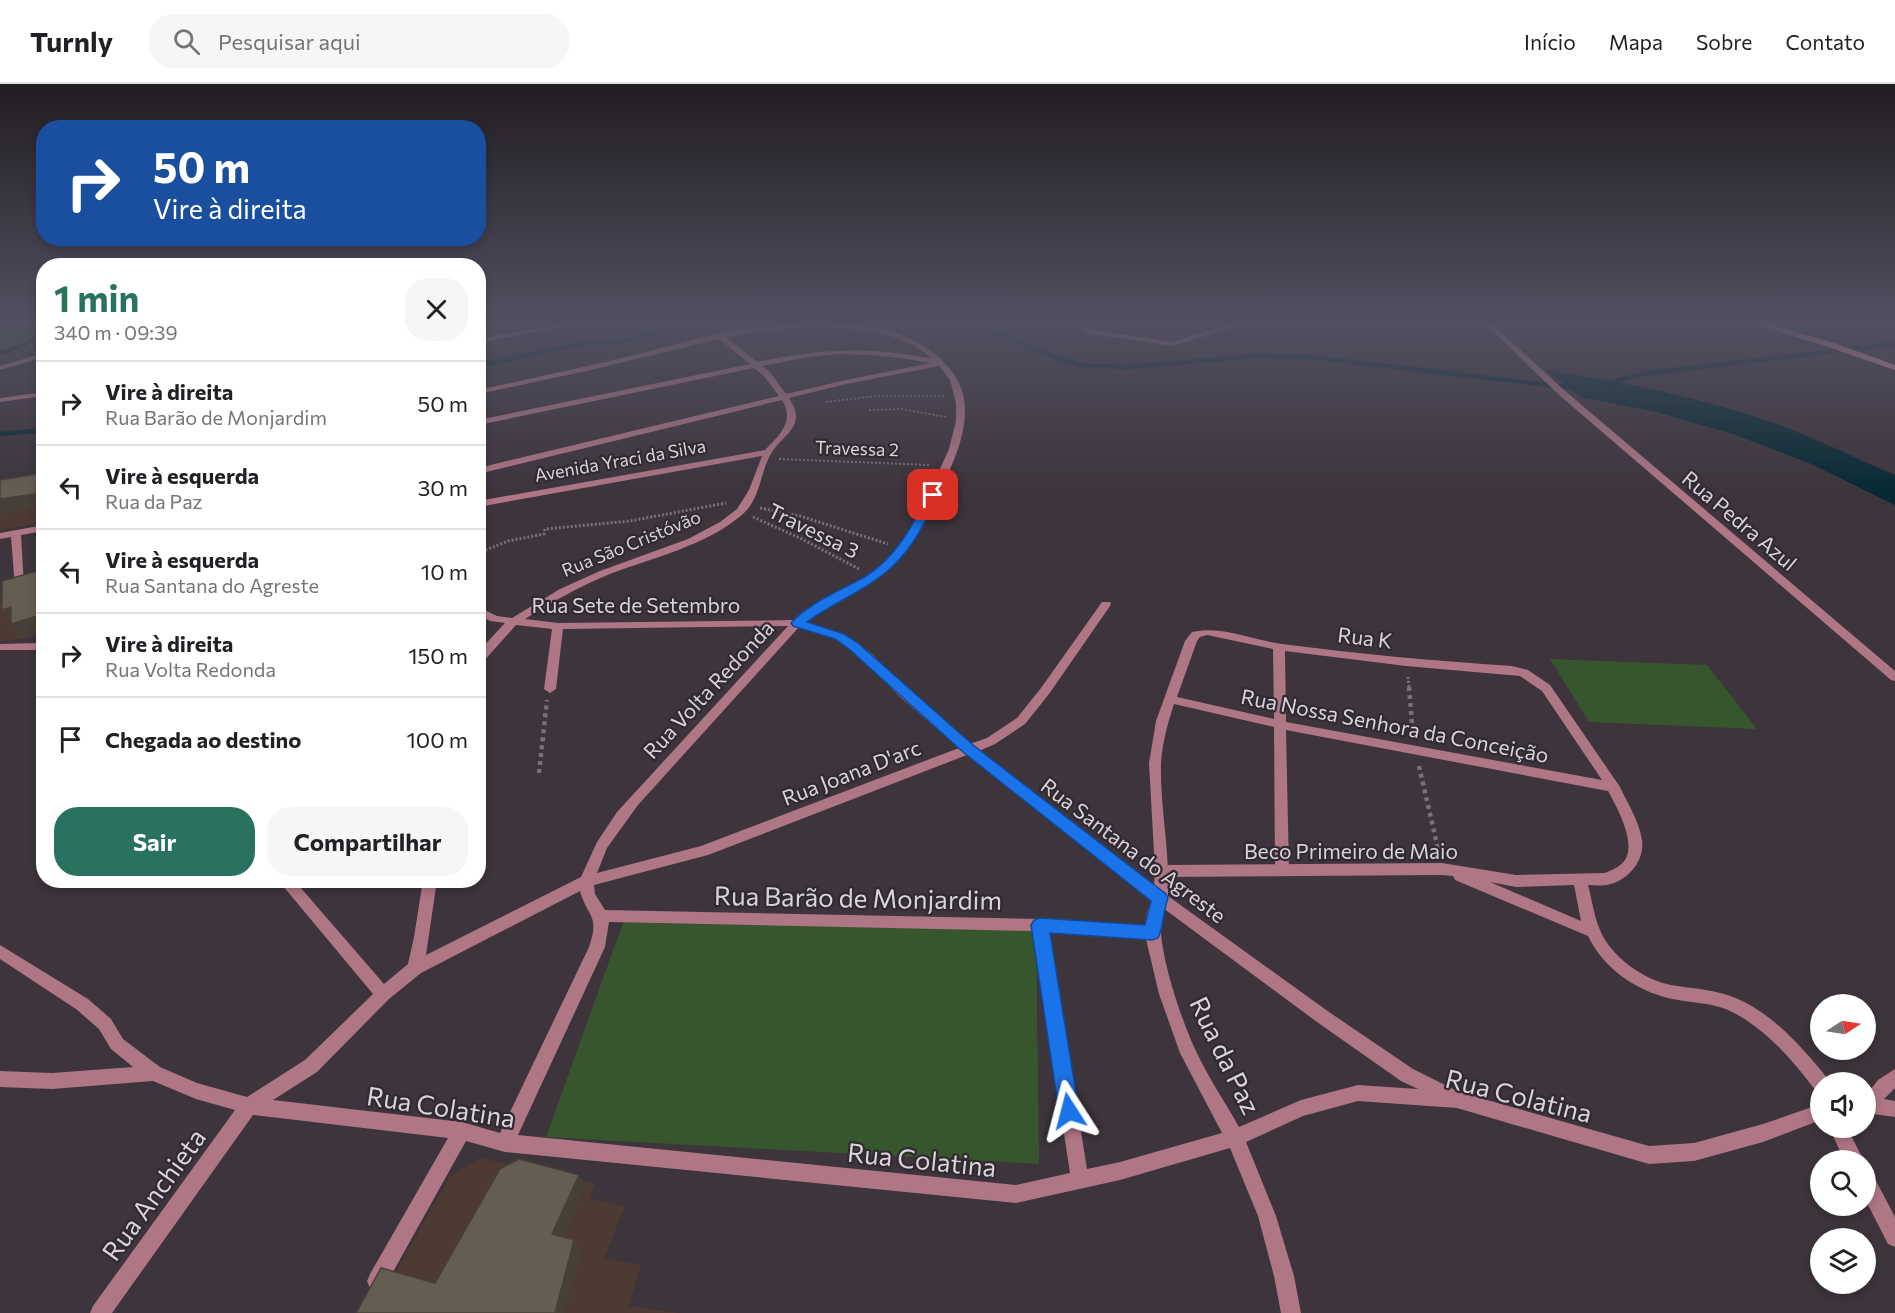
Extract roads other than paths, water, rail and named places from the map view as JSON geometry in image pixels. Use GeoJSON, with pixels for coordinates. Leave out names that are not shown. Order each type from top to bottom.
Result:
{"type":"FeatureCollection","features":[{"type":"Feature","properties":{"kind":"street","name":"Rua Volta Redonda"},"geometry":{"type":"LineString","coordinates":[[486,390],[543,378]]}},
{"type":"Feature","properties":{"kind":"street"},"geometry":{"type":"LineString","coordinates":[[486,421],[697,378]]}},
{"type":"Feature","properties":{"kind":"street"},"geometry":{"type":"LineString","coordinates":[[767,378],[790,409],[791,424],[767,455]]}},
{"type":"Feature","properties":{"kind":"street"},"geometry":{"type":"LineString","coordinates":[[486,469],[783,397],[870,378]]}},
{"type":"Feature","properties":{"kind":"street","name":"Rua Volta Redonda"},"geometry":{"type":"LineString","coordinates":[[587,881],[596,857],[636,800],[797,623],[822,605],[872,577],[903,549],[916,531],[948,465],[960,418],[960,396],[953,378]]}},
{"type":"Feature","properties":{"kind":"street","name":"Rua Pedra Azul"},"geometry":{"type":"LineString","coordinates":[[1545,378],[1895,677]]}},
{"type":"Feature","properties":{"kind":"street"},"geometry":{"type":"LineString","coordinates":[[0,400],[36,395]]}},
{"type":"Feature","properties":{"kind":"street","name":"Avenida Yraci da Silva"},"geometry":{"type":"LineString","coordinates":[[486,503],[767,455]]}},
{"type":"Feature","properties":{"kind":"street","name":"Rua São Cristóvão"},"geometry":{"type":"LineString","coordinates":[[486,651],[512,622],[584,582],[700,537],[743,508],[754,490],[767,455]]}},
{"type":"Feature","properties":{"kind":"street"},"geometry":{"type":"LineString","coordinates":[[0,536],[36,529]]}},
{"type":"Feature","properties":{"kind":"street"},"geometry":{"type":"LineString","coordinates":[[16,533],[18,586]]}},
{"type":"Feature","properties":{"kind":"street","name":"Rua Joana D'arc"},"geometry":{"type":"LineString","coordinates":[[587,881],[691,854],[733,840],[991,741],[1021,721],[1106,604]]}},
{"type":"Feature","properties":{"kind":"street","name":"Rua Sete de Setembro"},"geometry":{"type":"LineString","coordinates":[[486,614],[494,619],[512,622],[558,626],[797,623]]}},
{"type":"Feature","properties":{"kind":"street","name":"Rua Santana do Agreste"},"geometry":{"type":"LineString","coordinates":[[797,623],[840,637],[854,646],[968,749],[1160,898],[1407,1075],[1457,1100]]}},
{"type":"Feature","properties":{"kind":"street"},"geometry":{"type":"LineString","coordinates":[[550,689],[558,626]]}},
{"type":"Feature","properties":{"kind":"street","name":"Rua K"},"geometry":{"type":"LineString","coordinates":[[1191,641],[1196,634],[1207,632],[1279,647],[1512,670],[1546,688],[1613,787]]}},
{"type":"Feature","properties":{"kind":"street","name":"Rua da Paz"},"geometry":{"type":"LineString","coordinates":[[1191,641],[1162,721],[1155,763],[1162,871],[1160,898],[1154,912],[1152,933],[1167,994],[1188,1053],[1235,1138],[1267,1216],[1284,1276],[1291,1313]]}},
{"type":"Feature","properties":{"kind":"street"},"geometry":{"type":"LineString","coordinates":[[0,646],[36,646]]}},
{"type":"Feature","properties":{"kind":"street"},"geometry":{"type":"LineString","coordinates":[[1279,647],[1282,870]]}},
{"type":"Feature","properties":{"kind":"street","name":"Rua Nossa Senhora da Conceição"},"geometry":{"type":"LineString","coordinates":[[1170,699],[1281,724],[1613,787]]}},
{"type":"Feature","properties":{"kind":"street","name":"Beco Primeiro de Maio"},"geometry":{"type":"LineString","coordinates":[[1162,871],[1442,869],[1516,881],[1607,879],[1630,867],[1636,856],[1636,843],[1630,823],[1613,787]]}},
{"type":"Feature","properties":{"kind":"street"},"geometry":{"type":"LineString","coordinates":[[1442,869],[1593,932]]}},
{"type":"Feature","properties":{"kind":"street"},"geometry":{"type":"LineString","coordinates":[[249,1106],[311,1066],[383,994],[415,968],[587,881],[590,903],[600,916],[602,926],[597,947],[505,1143]]}},
{"type":"Feature","properties":{"kind":"street"},"geometry":{"type":"LineString","coordinates":[[1580,881],[1593,932],[1602,946],[1623,967],[1645,984],[1682,994],[1719,999],[1746,1011],[1784,1042],[1810,1072]]}},
{"type":"Feature","properties":{"kind":"street"},"geometry":{"type":"LineString","coordinates":[[292,888],[383,994]]}},
{"type":"Feature","properties":{"kind":"street"},"geometry":{"type":"LineString","coordinates":[[415,968],[429,888]]}},
{"type":"Feature","properties":{"kind":"street","name":"Rua Barão de Monjardim"},"geometry":{"type":"LineString","coordinates":[[600,916],[1040,925],[1152,933]]}},
{"type":"Feature","properties":{"kind":"street"},"geometry":{"type":"LineString","coordinates":[[1040,925],[1080,1181]]}},
{"type":"Feature","properties":{"kind":"street"},"geometry":{"type":"LineString","coordinates":[[0,951],[82,1004],[105,1024],[117,1044],[154,1073]]}},
{"type":"Feature","properties":{"kind":"street","name":"Rua Colatina"},"geometry":{"type":"LineString","coordinates":[[0,1079],[52,1081],[154,1073],[196,1091],[249,1106],[462,1131],[505,1143],[1016,1194],[1080,1181],[1235,1138],[1301,1108],[1358,1093],[1457,1100],[1649,1155],[1694,1152],[1763,1133],[1810,1116]]}},
{"type":"Feature","properties":{"kind":"street"},"geometry":{"type":"LineString","coordinates":[[1876,1095],[1895,1077]]}},
{"type":"Feature","properties":{"kind":"street","name":"Rua Anchieta"},"geometry":{"type":"LineString","coordinates":[[100,1313],[249,1106]]}},
{"type":"Feature","properties":{"kind":"street"},"geometry":{"type":"LineString","coordinates":[[1876,1106],[1895,1109]]}},
{"type":"Feature","properties":{"kind":"street"},"geometry":{"type":"LineString","coordinates":[[369,1293],[462,1131]]}},
{"type":"Feature","properties":{"kind":"street"},"geometry":{"type":"LineString","coordinates":[[1876,1201],[1895,1237]]}},
{"type":"Feature","properties":{"kind":"water"},"geometry":{"type":"Polygon","coordinates":[[[1556,378],[1604,379],[1720,406],[1777,424],[1895,475],[1895,505],[1809,463],[1733,434],[1656,412],[1581,397],[1556,378]]]}},
{"type":"Feature","properties":{"kind":"waterway"},"geometry":{"type":"LineString","coordinates":[[1493,378],[1576,388]]}},
{"type":"Feature","properties":{"kind":"waterway"},"geometry":{"type":"LineString","coordinates":[[1610,388],[1616,381],[1625,378]]}},
{"type":"Feature","properties":{"kind":"waterway"},"geometry":{"type":"LineString","coordinates":[[0,434],[36,431]]}}]}
